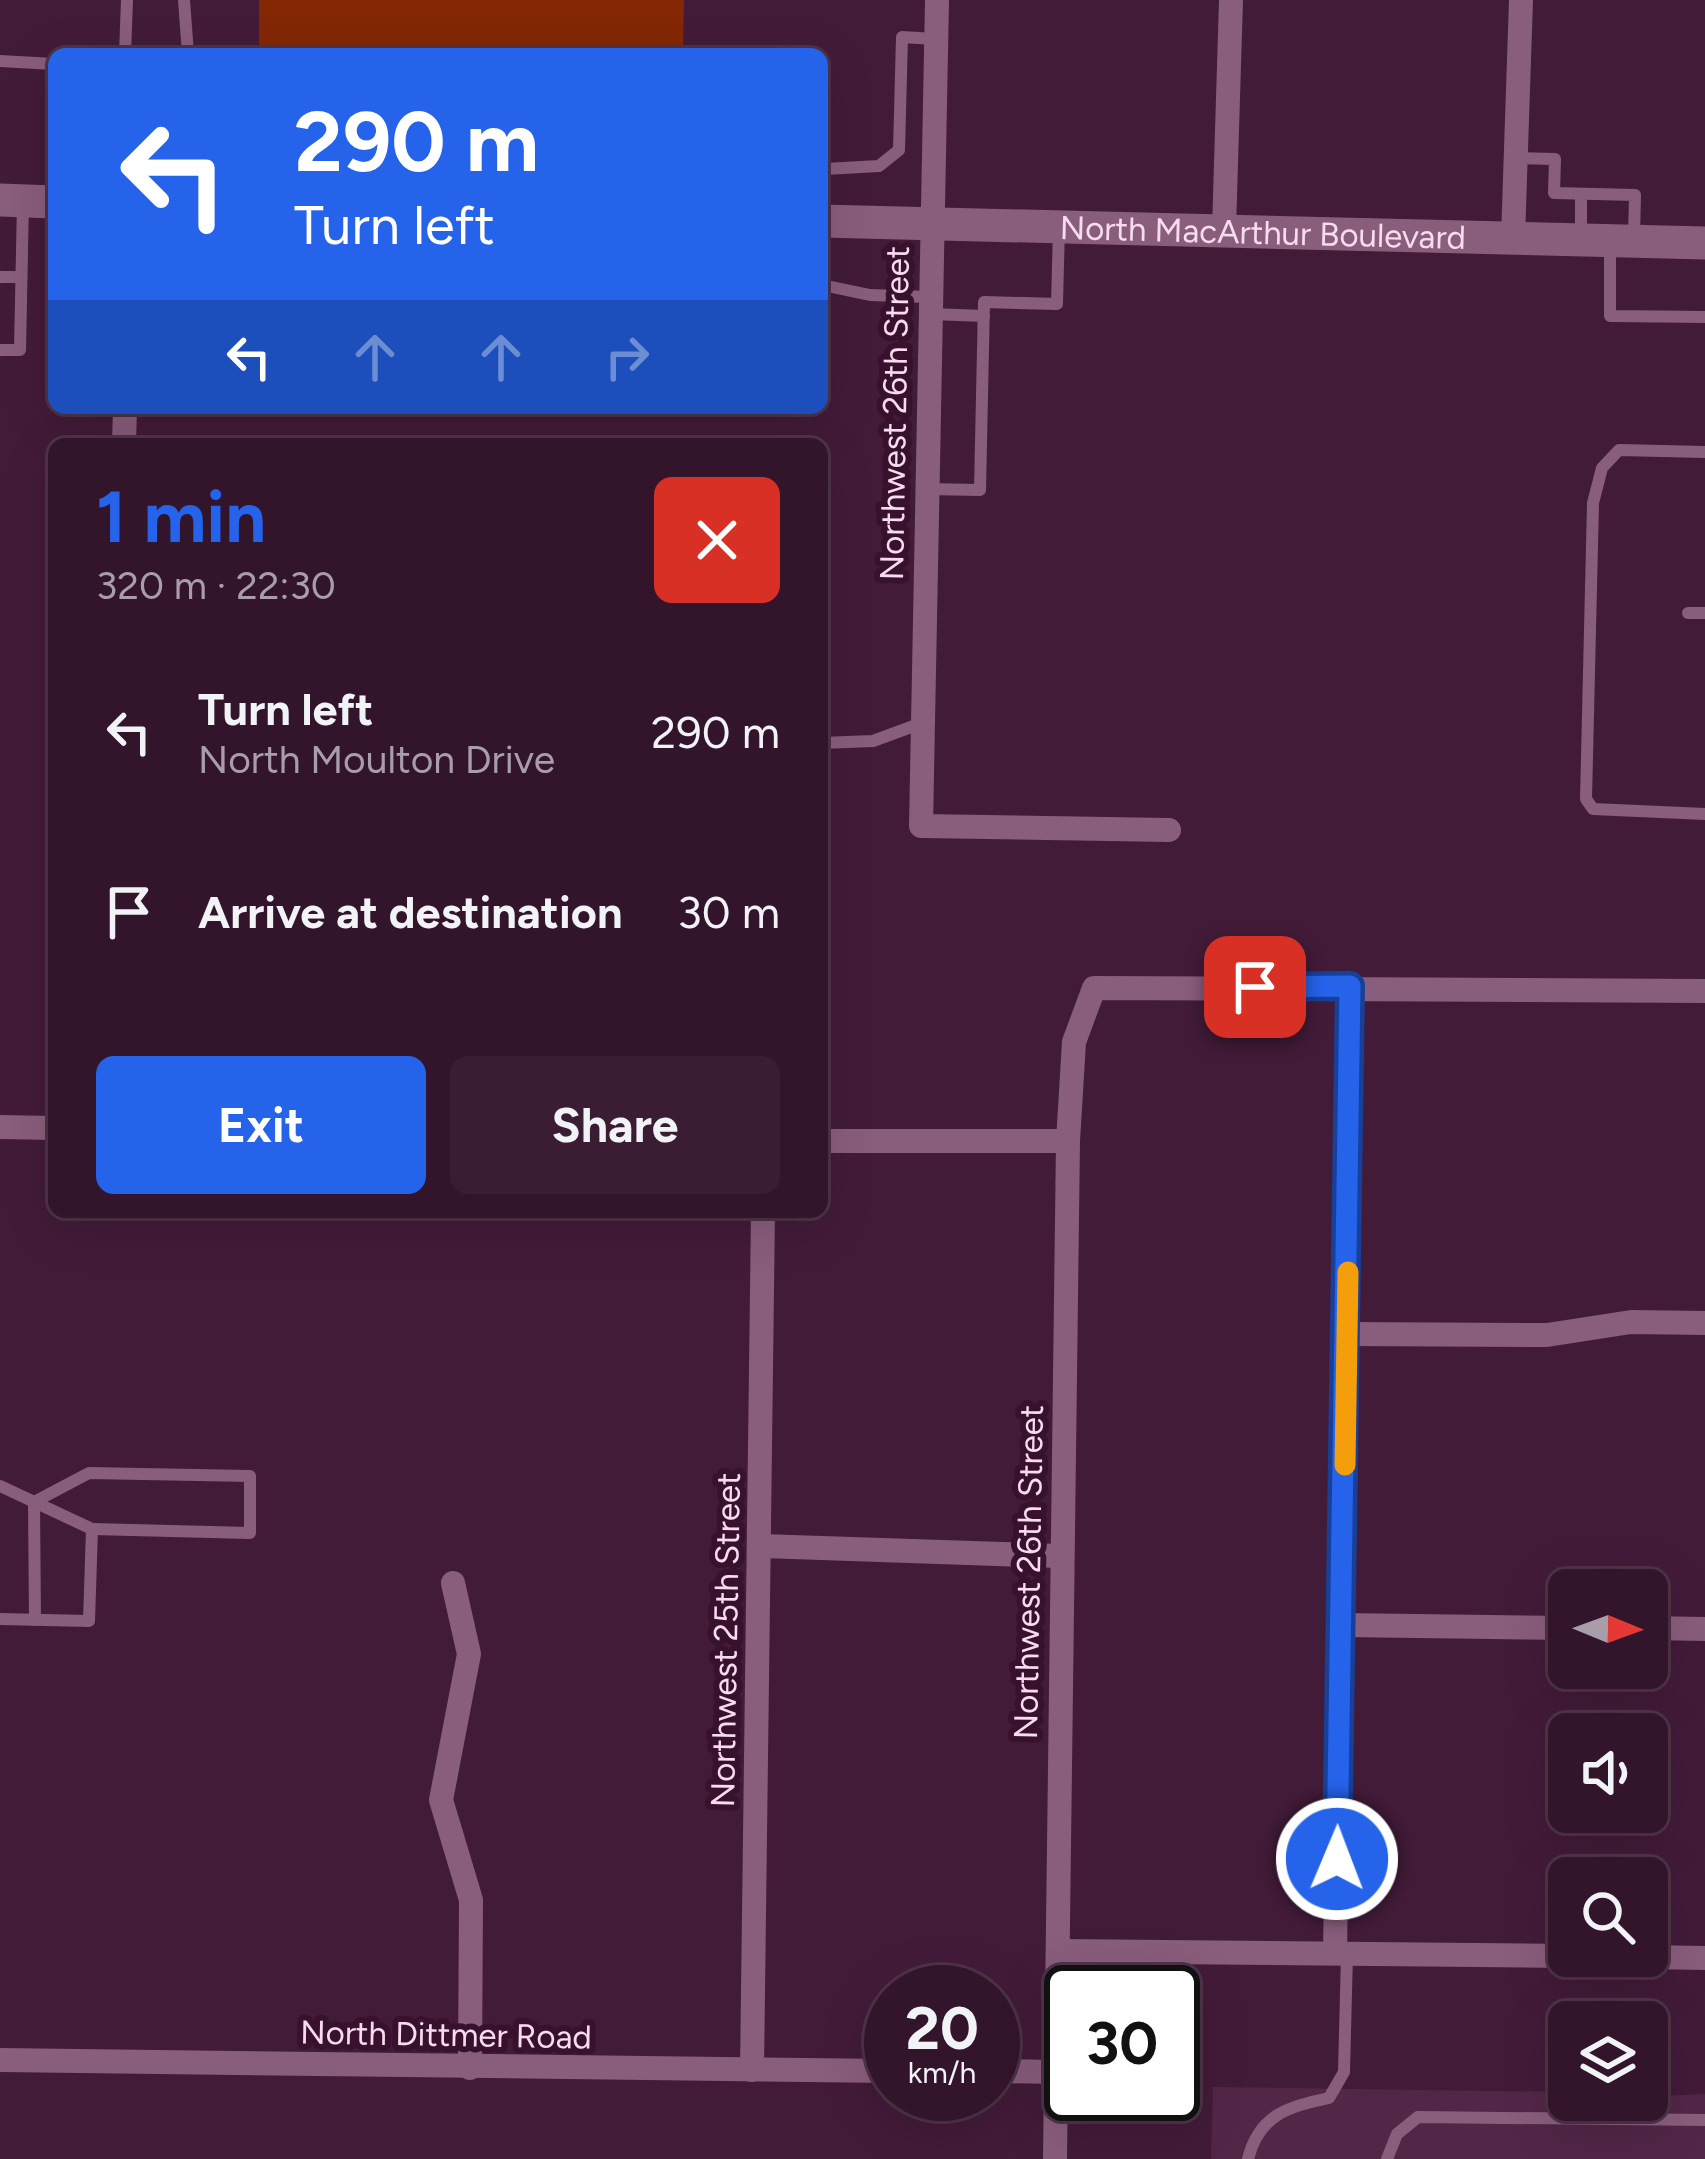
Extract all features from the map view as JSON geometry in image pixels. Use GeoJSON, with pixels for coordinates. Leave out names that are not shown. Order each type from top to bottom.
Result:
{"type":"FeatureCollection","features":[{"type":"Feature","properties":{"kind":"main road","name":"North MacArthur Boulevard"},"geometry":{"type":"LineString","coordinates":[[828,221],[1705,243]]}},
{"type":"Feature","properties":{"kind":"street","name":"Northwest 26th Street"},"geometry":{"type":"LineString","coordinates":[[937,0],[921,826],[1169,830]]}},
{"type":"Feature","properties":{"kind":"street"},"geometry":{"type":"LineString","coordinates":[[1224,229],[1231,0]]}},
{"type":"Feature","properties":{"kind":"street"},"geometry":{"type":"LineString","coordinates":[[1513,238],[1521,0]]}},
{"type":"Feature","properties":{"kind":"street","name":"Northwest 26th Street"},"geometry":{"type":"LineString","coordinates":[[1059,1965],[1059,1556],[1074,1042],[1094,988],[1350,986]]}},
{"type":"Feature","properties":{"kind":"street"},"geometry":{"type":"LineString","coordinates":[[1341,1953],[1350,986],[1705,991]]}},
{"type":"Feature","properties":{"kind":"street"},"geometry":{"type":"LineString","coordinates":[[0,1127],[48,1128]]}},
{"type":"Feature","properties":{"kind":"street"},"geometry":{"type":"LineString","coordinates":[[828,1141],[1068,1141]]}},
{"type":"Feature","properties":{"kind":"street","name":"Northwest 25th Street"},"geometry":{"type":"LineString","coordinates":[[752,2069],[763,1218]]}},
{"type":"Feature","properties":{"kind":"street"},"geometry":{"type":"LineString","coordinates":[[1347,1334],[1547,1335],[1631,1322],[1705,1323]]}},
{"type":"Feature","properties":{"kind":"street"},"geometry":{"type":"LineString","coordinates":[[760,1546],[1059,1556]]}},
{"type":"Feature","properties":{"kind":"street"},"geometry":{"type":"LineString","coordinates":[[453,1583],[469,1654],[441,1801],[471,1900],[470,2068]]}},
{"type":"Feature","properties":{"kind":"street"},"geometry":{"type":"LineString","coordinates":[[1342,1625],[1548,1628]]}},
{"type":"Feature","properties":{"kind":"street"},"geometry":{"type":"LineString","coordinates":[[1668,1628],[1705,1629]]}},
{"type":"Feature","properties":{"kind":"street"},"geometry":{"type":"LineString","coordinates":[[1059,1951],[1548,1956]]}},
{"type":"Feature","properties":{"kind":"street"},"geometry":{"type":"LineString","coordinates":[[1668,1957],[1705,1958]]}},
{"type":"Feature","properties":{"kind":"street","name":"North Dittmer Road"},"geometry":{"type":"LineString","coordinates":[[0,2060],[864,2071]]}},
{"type":"Feature","properties":{"kind":"street","name":"Northwest 26th Street"},"geometry":{"type":"LineString","coordinates":[[1055,2121],[1055,2159]]}},
{"type":"Feature","properties":{"kind":"lane"},"geometry":{"type":"LineString","coordinates":[[125,48],[127,0]]}},
{"type":"Feature","properties":{"kind":"lane"},"geometry":{"type":"LineString","coordinates":[[184,0],[188,48]]}},
{"type":"Feature","properties":{"kind":"lane"},"geometry":{"type":"LineString","coordinates":[[828,169],[879,166],[899,149],[902,37],[935,39]]}},
{"type":"Feature","properties":{"kind":"lane"},"geometry":{"type":"LineString","coordinates":[[0,61],[48,64]]}},
{"type":"Feature","properties":{"kind":"lane"},"geometry":{"type":"LineString","coordinates":[[1516,158],[1555,159],[1554,194],[1635,195],[1608,240]]}},
{"type":"Feature","properties":{"kind":"lane"},"geometry":{"type":"LineString","coordinates":[[1581,194],[1608,240],[1610,316],[1705,317]]}},
{"type":"Feature","properties":{"kind":"lane"},"geometry":{"type":"LineString","coordinates":[[0,350],[20,350],[26,201]]}},
{"type":"Feature","properties":{"kind":"lane"},"geometry":{"type":"LineString","coordinates":[[926,489],[980,490],[984,302],[1057,304],[1059,226]]}},
{"type":"Feature","properties":{"kind":"lane"},"geometry":{"type":"LineString","coordinates":[[0,277],[21,277]]}},
{"type":"Feature","properties":{"kind":"lane"},"geometry":{"type":"LineString","coordinates":[[828,286],[984,316]]}},
{"type":"Feature","properties":{"kind":"lane"},"geometry":{"type":"LineString","coordinates":[[1705,452],[1619,450],[1602,468],[1592,503],[1586,778],[1586,799],[1593,809],[1705,814]]}},
{"type":"Feature","properties":{"kind":"lane"},"geometry":{"type":"LineString","coordinates":[[1688,613],[1705,613]]}},
{"type":"Feature","properties":{"kind":"lane"},"geometry":{"type":"LineString","coordinates":[[828,743],[873,741],[923,722]]}},
{"type":"Feature","properties":{"kind":"lane"},"geometry":{"type":"LineString","coordinates":[[0,1486],[34,1502],[92,1528],[250,1533],[250,1477],[89,1473],[34,1502]]}},
{"type":"Feature","properties":{"kind":"lane"},"geometry":{"type":"LineString","coordinates":[[34,1502],[34,1620]]}},
{"type":"Feature","properties":{"kind":"lane"},"geometry":{"type":"LineString","coordinates":[[0,1619],[89,1621],[92,1528]]}},
{"type":"Feature","properties":{"kind":"lane"},"geometry":{"type":"LineString","coordinates":[[1248,2159],[1254,2134],[1271,2116],[1329,2098],[1344,2072],[1341,1953]]}},
{"type":"Feature","properties":{"kind":"lane"},"geometry":{"type":"LineString","coordinates":[[1387,2159],[1397,2134],[1418,2117],[1705,2120]]}},
{"type":"Feature","properties":{"kind":"shaded area"},"geometry":{"type":"Polygon","coordinates":[[[259,0],[684,0],[683,48],[259,48],[259,0]]]}},
{"type":"Feature","properties":{"kind":"shaded area"},"geometry":{"type":"Polygon","coordinates":[[[1213,2087],[1548,2092],[1548,2121],[1668,2121],[1668,2096],[1705,2094],[1705,2159],[1211,2159],[1213,2087]]]}},
{"type":"Feature","properties":{"kind":"slow traffic"},"geometry":{"type":"LineString","coordinates":[[1345,1465],[1348,1272]]}},
{"type":"Feature","properties":{"kind":"route"},"geometry":{"type":"LineString","coordinates":[[1255,987],[1350,986],[1337,1859]]}}]}
